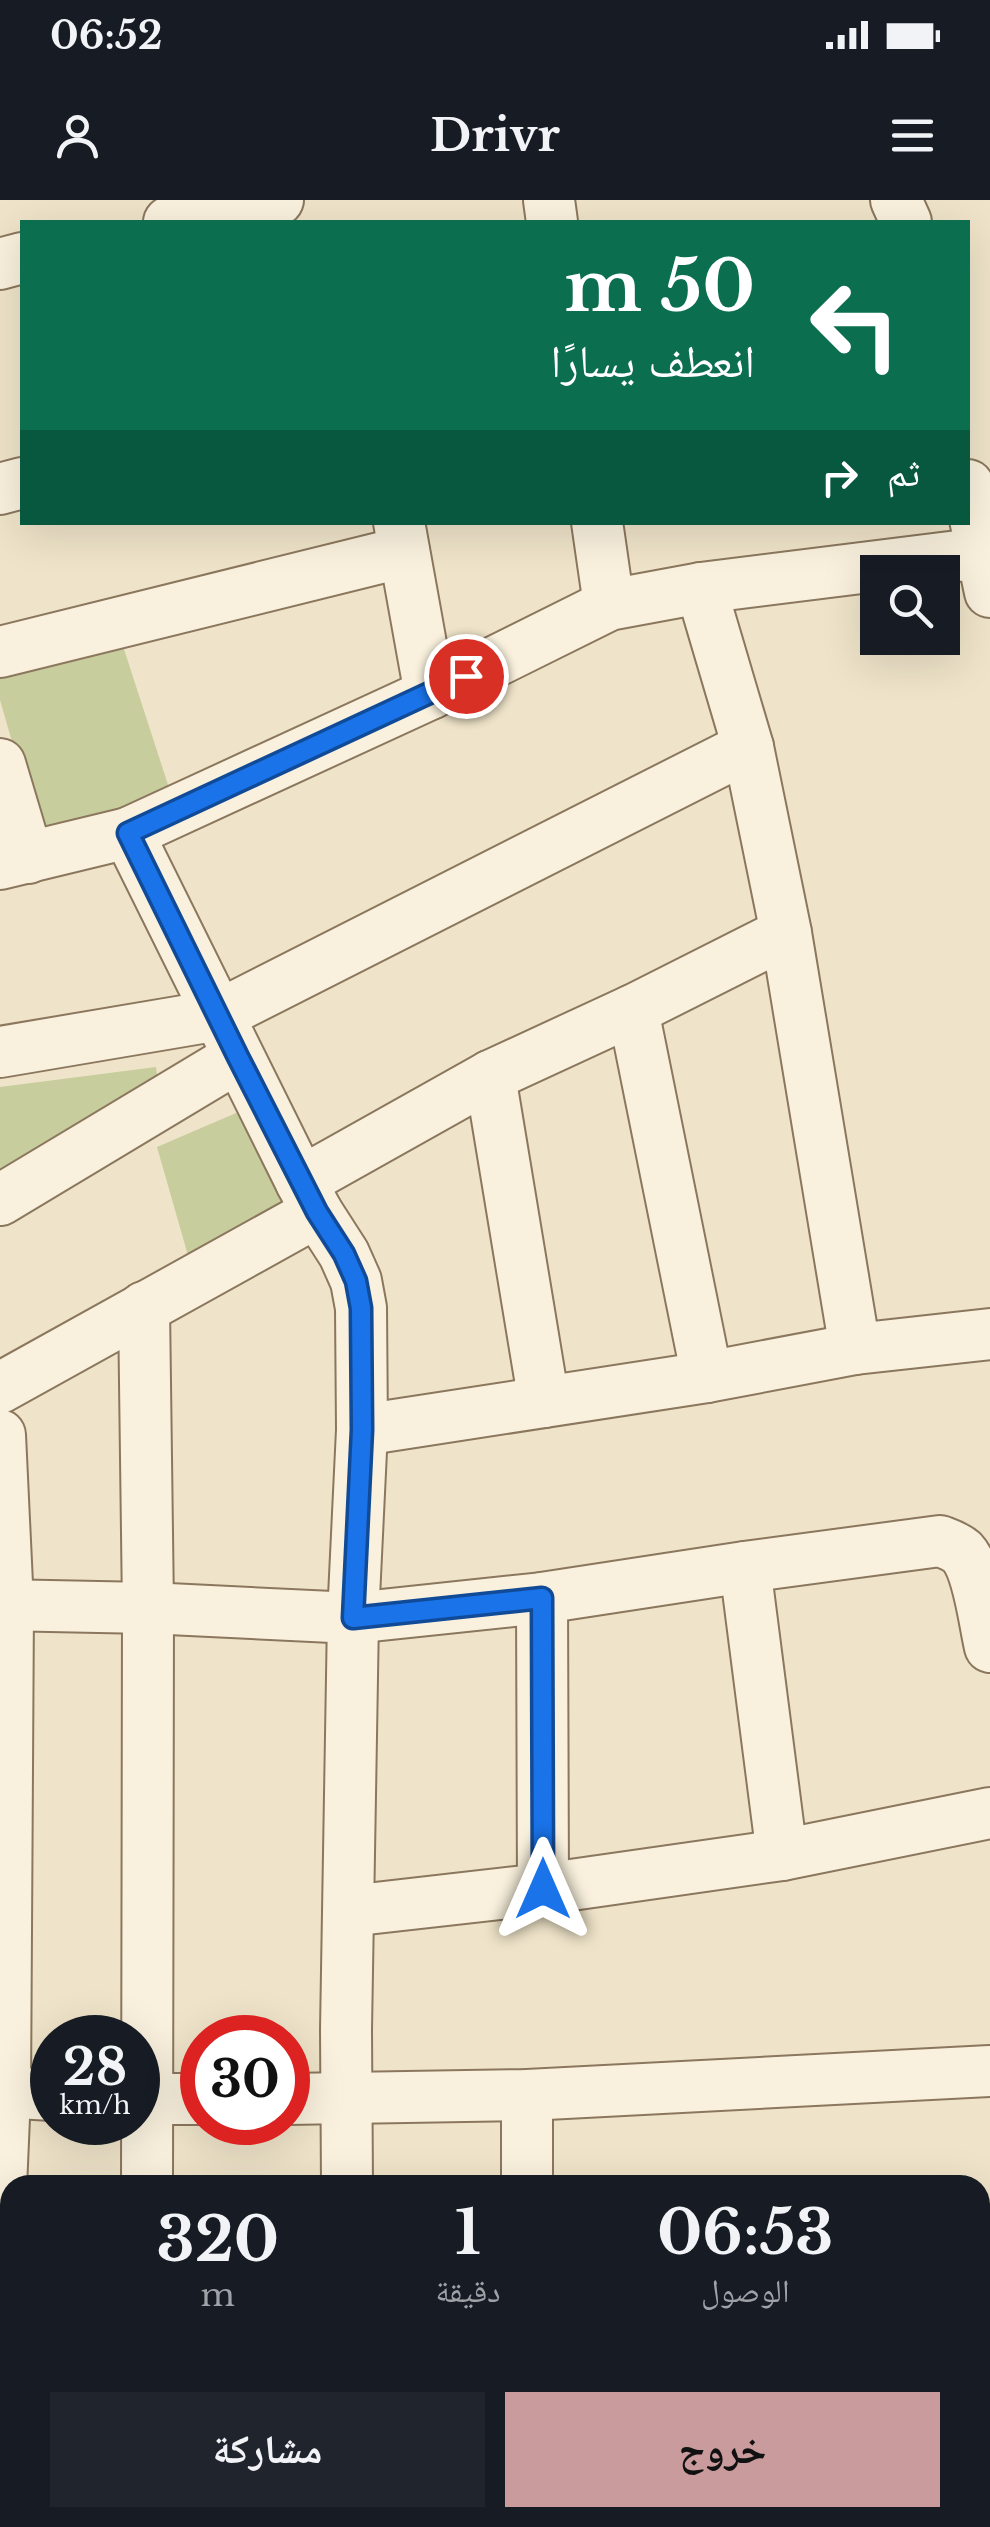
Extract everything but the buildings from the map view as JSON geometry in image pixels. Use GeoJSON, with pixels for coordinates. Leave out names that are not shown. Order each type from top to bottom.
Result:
{"type":"FeatureCollection","features":[{"type":"Feature","properties":{"kind":"street"},"geometry":{"type":"LineString","coordinates":[[179,220],[278,200]]}},
{"type":"Feature","properties":{"kind":"street"},"geometry":{"type":"LineString","coordinates":[[0,764],[14,861],[128,833],[430,694],[609,605],[701,588],[986,572],[970,495]]}},
{"type":"Feature","properties":{"kind":"street"},"geometry":{"type":"LineString","coordinates":[[597,525],[609,605]]}},
{"type":"Feature","properties":{"kind":"street"},"geometry":{"type":"LineString","coordinates":[[0,652],[402,537],[430,694]]}},
{"type":"Feature","properties":{"kind":"street"},"geometry":{"type":"LineString","coordinates":[[701,588],[748,747],[786,933],[855,1349]]}},
{"type":"Feature","properties":{"kind":"street"},"geometry":{"type":"LineString","coordinates":[[0,1200],[228,1036],[748,747]]}},
{"type":"Feature","properties":{"kind":"street"},"geometry":{"type":"LineString","coordinates":[[128,833],[309,1197],[344,1254],[356,1281],[361,1308],[347,2175]]}},
{"type":"Feature","properties":{"kind":"street"},"geometry":{"type":"LineString","coordinates":[[5,1372],[144,1307],[490,1076],[786,933]]}},
{"type":"Feature","properties":{"kind":"street"},"geometry":{"type":"LineString","coordinates":[[633,1010],[707,1377]]}},
{"type":"Feature","properties":{"kind":"street"},"geometry":{"type":"LineString","coordinates":[[0,1052],[228,1036]]}},
{"type":"Feature","properties":{"kind":"street"},"geometry":{"type":"LineString","coordinates":[[490,1076],[544,1402]]}},
{"type":"Feature","properties":{"kind":"street"},"geometry":{"type":"LineString","coordinates":[[143,2015],[148,1608],[144,1307]]}},
{"type":"Feature","properties":{"kind":"street"},"geometry":{"type":"LineString","coordinates":[[362,1430],[707,1377],[855,1349],[990,1334]]}},
{"type":"Feature","properties":{"kind":"street"},"geometry":{"type":"LineString","coordinates":[[0,1434],[19,2094],[6,2175]]}},
{"type":"Feature","properties":{"kind":"street"},"geometry":{"type":"LineString","coordinates":[[4,1605],[353,1618],[542,1598],[940,1541],[955,1546],[966,1556],[990,1647]]}},
{"type":"Feature","properties":{"kind":"street"},"geometry":{"type":"LineString","coordinates":[[746,1567],[782,1856]]}},
{"type":"Feature","properties":{"kind":"street"},"geometry":{"type":"LineString","coordinates":[[542,1598],[543,1889]]}},
{"type":"Feature","properties":{"kind":"street"},"geometry":{"type":"LineString","coordinates":[[349,1911],[782,1856],[990,1813]]}},
{"type":"Feature","properties":{"kind":"street"},"geometry":{"type":"LineString","coordinates":[[310,2100],[527,2095],[990,2071]]}},
{"type":"Feature","properties":{"kind":"street"},"geometry":{"type":"LineString","coordinates":[[526,2175],[527,2095]]}},
{"type":"Feature","properties":{"kind":"street"},"geometry":{"type":"LineString","coordinates":[[145,2145],[146,2175]]}},
{"type":"Feature","properties":{"kind":"green space"},"geometry":{"type":"Polygon","coordinates":[[[122,643],[171,794],[40,839],[0,700],[0,673],[122,643]]]}},
{"type":"Feature","properties":{"kind":"green space"},"geometry":{"type":"Polygon","coordinates":[[[156,1067],[159,1091],[0,1189],[0,1087],[156,1067]]]}},
{"type":"Feature","properties":{"kind":"green space"},"geometry":{"type":"Polygon","coordinates":[[[250,1107],[293,1202],[189,1259],[157,1147],[250,1107]]]}},
{"type":"Feature","properties":{"kind":"route"},"geometry":{"type":"LineString","coordinates":[[466,676],[128,833],[238,1057],[356,1281],[361,1308],[362,1430],[353,1618],[542,1598],[543,1889]]}}]}
